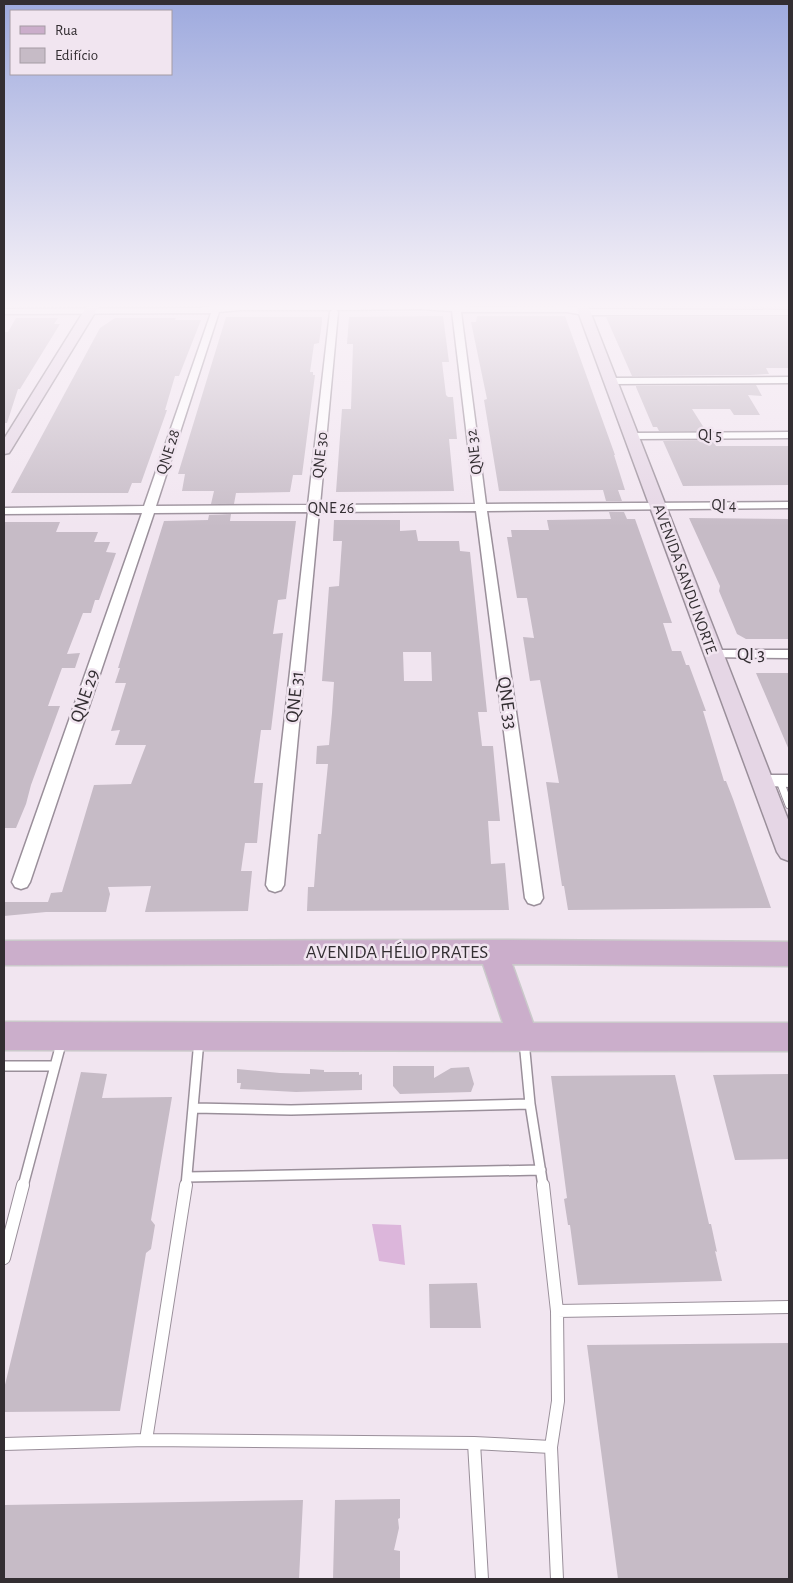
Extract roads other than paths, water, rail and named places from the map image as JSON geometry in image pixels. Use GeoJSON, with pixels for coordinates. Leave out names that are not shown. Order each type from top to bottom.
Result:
{"type":"FeatureCollection","features":[{"type":"Feature","properties":{"kind":"main road"},"geometry":{"type":"LineString","coordinates":[[4,450],[47,380]]}},
{"type":"Feature","properties":{"kind":"main road","name":"AVENIDA SANDU NORTE"},"geometry":{"type":"LineString","coordinates":[[611,381],[630,436],[659,506],[713,654],[789,852]]}},
{"type":"Feature","properties":{"kind":"main road"},"geometry":{"type":"LineString","coordinates":[[494,952],[523,1037]]}},
{"type":"Feature","properties":{"kind":"main road","name":"AVENIDA HÉLIO PRATES"},"geometry":{"type":"LineString","coordinates":[[4,953],[494,952],[789,954]]}},
{"type":"Feature","properties":{"kind":"main road"},"geometry":{"type":"LineString","coordinates":[[4,1036],[789,1037]]}},
{"type":"Feature","properties":{"kind":"street","name":"QNE 28"},"geometry":{"type":"LineString","coordinates":[[149,510],[192,380]]}},
{"type":"Feature","properties":{"kind":"street","name":"QNE 30"},"geometry":{"type":"LineString","coordinates":[[314,509],[327,380]]}},
{"type":"Feature","properties":{"kind":"street","name":"QNE 32"},"geometry":{"type":"LineString","coordinates":[[466,380],[481,507]]}},
{"type":"Feature","properties":{"kind":"street"},"geometry":{"type":"LineString","coordinates":[[611,381],[789,380]]}},
{"type":"Feature","properties":{"kind":"street","name":"QI 5"},"geometry":{"type":"LineString","coordinates":[[630,436],[789,435]]}},
{"type":"Feature","properties":{"kind":"street","name":"QI 4"},"geometry":{"type":"LineString","coordinates":[[659,506],[789,505]]}},
{"type":"Feature","properties":{"kind":"street","name":"QNE 26"},"geometry":{"type":"LineString","coordinates":[[4,511],[659,506]]}},
{"type":"Feature","properties":{"kind":"street","name":"QNE 33"},"geometry":{"type":"LineString","coordinates":[[481,507],[534,898]]}},
{"type":"Feature","properties":{"kind":"street","name":"QNE 31"},"geometry":{"type":"LineString","coordinates":[[275,885],[314,509]]}},
{"type":"Feature","properties":{"kind":"street","name":"QNE 29"},"geometry":{"type":"LineString","coordinates":[[20,882],[149,510]]}},
{"type":"Feature","properties":{"kind":"street","name":"QI 3"},"geometry":{"type":"LineString","coordinates":[[713,654],[789,654]]}},
{"type":"Feature","properties":{"kind":"street"},"geometry":{"type":"LineString","coordinates":[[762,781],[785,781]]}},
{"type":"Feature","properties":{"kind":"lane"},"geometry":{"type":"LineString","coordinates":[[785,781],[789,804]]}},
{"type":"Feature","properties":{"kind":"lane"},"geometry":{"type":"LineString","coordinates":[[146,1440],[187,1178],[200,1035]]}},
{"type":"Feature","properties":{"kind":"lane"},"geometry":{"type":"LineString","coordinates":[[4,1258],[63,1036]]}},
{"type":"Feature","properties":{"kind":"lane"},"geometry":{"type":"LineString","coordinates":[[523,1037],[530,1104],[542,1170],[558,1310],[558,1401],[550,1447],[557,1579]]}},
{"type":"Feature","properties":{"kind":"lane"},"geometry":{"type":"LineString","coordinates":[[4,1066],[56,1066]]}},
{"type":"Feature","properties":{"kind":"lane"},"geometry":{"type":"LineString","coordinates":[[194,1108],[292,1110],[530,1104]]}},
{"type":"Feature","properties":{"kind":"lane"},"geometry":{"type":"LineString","coordinates":[[187,1178],[542,1170]]}},
{"type":"Feature","properties":{"kind":"lane"},"geometry":{"type":"LineString","coordinates":[[558,1310],[789,1307]]}},
{"type":"Feature","properties":{"kind":"lane"},"geometry":{"type":"LineString","coordinates":[[4,1444],[146,1440],[474,1443],[550,1447]]}},
{"type":"Feature","properties":{"kind":"lane"},"geometry":{"type":"LineString","coordinates":[[474,1443],[482,1579]]}}]}
